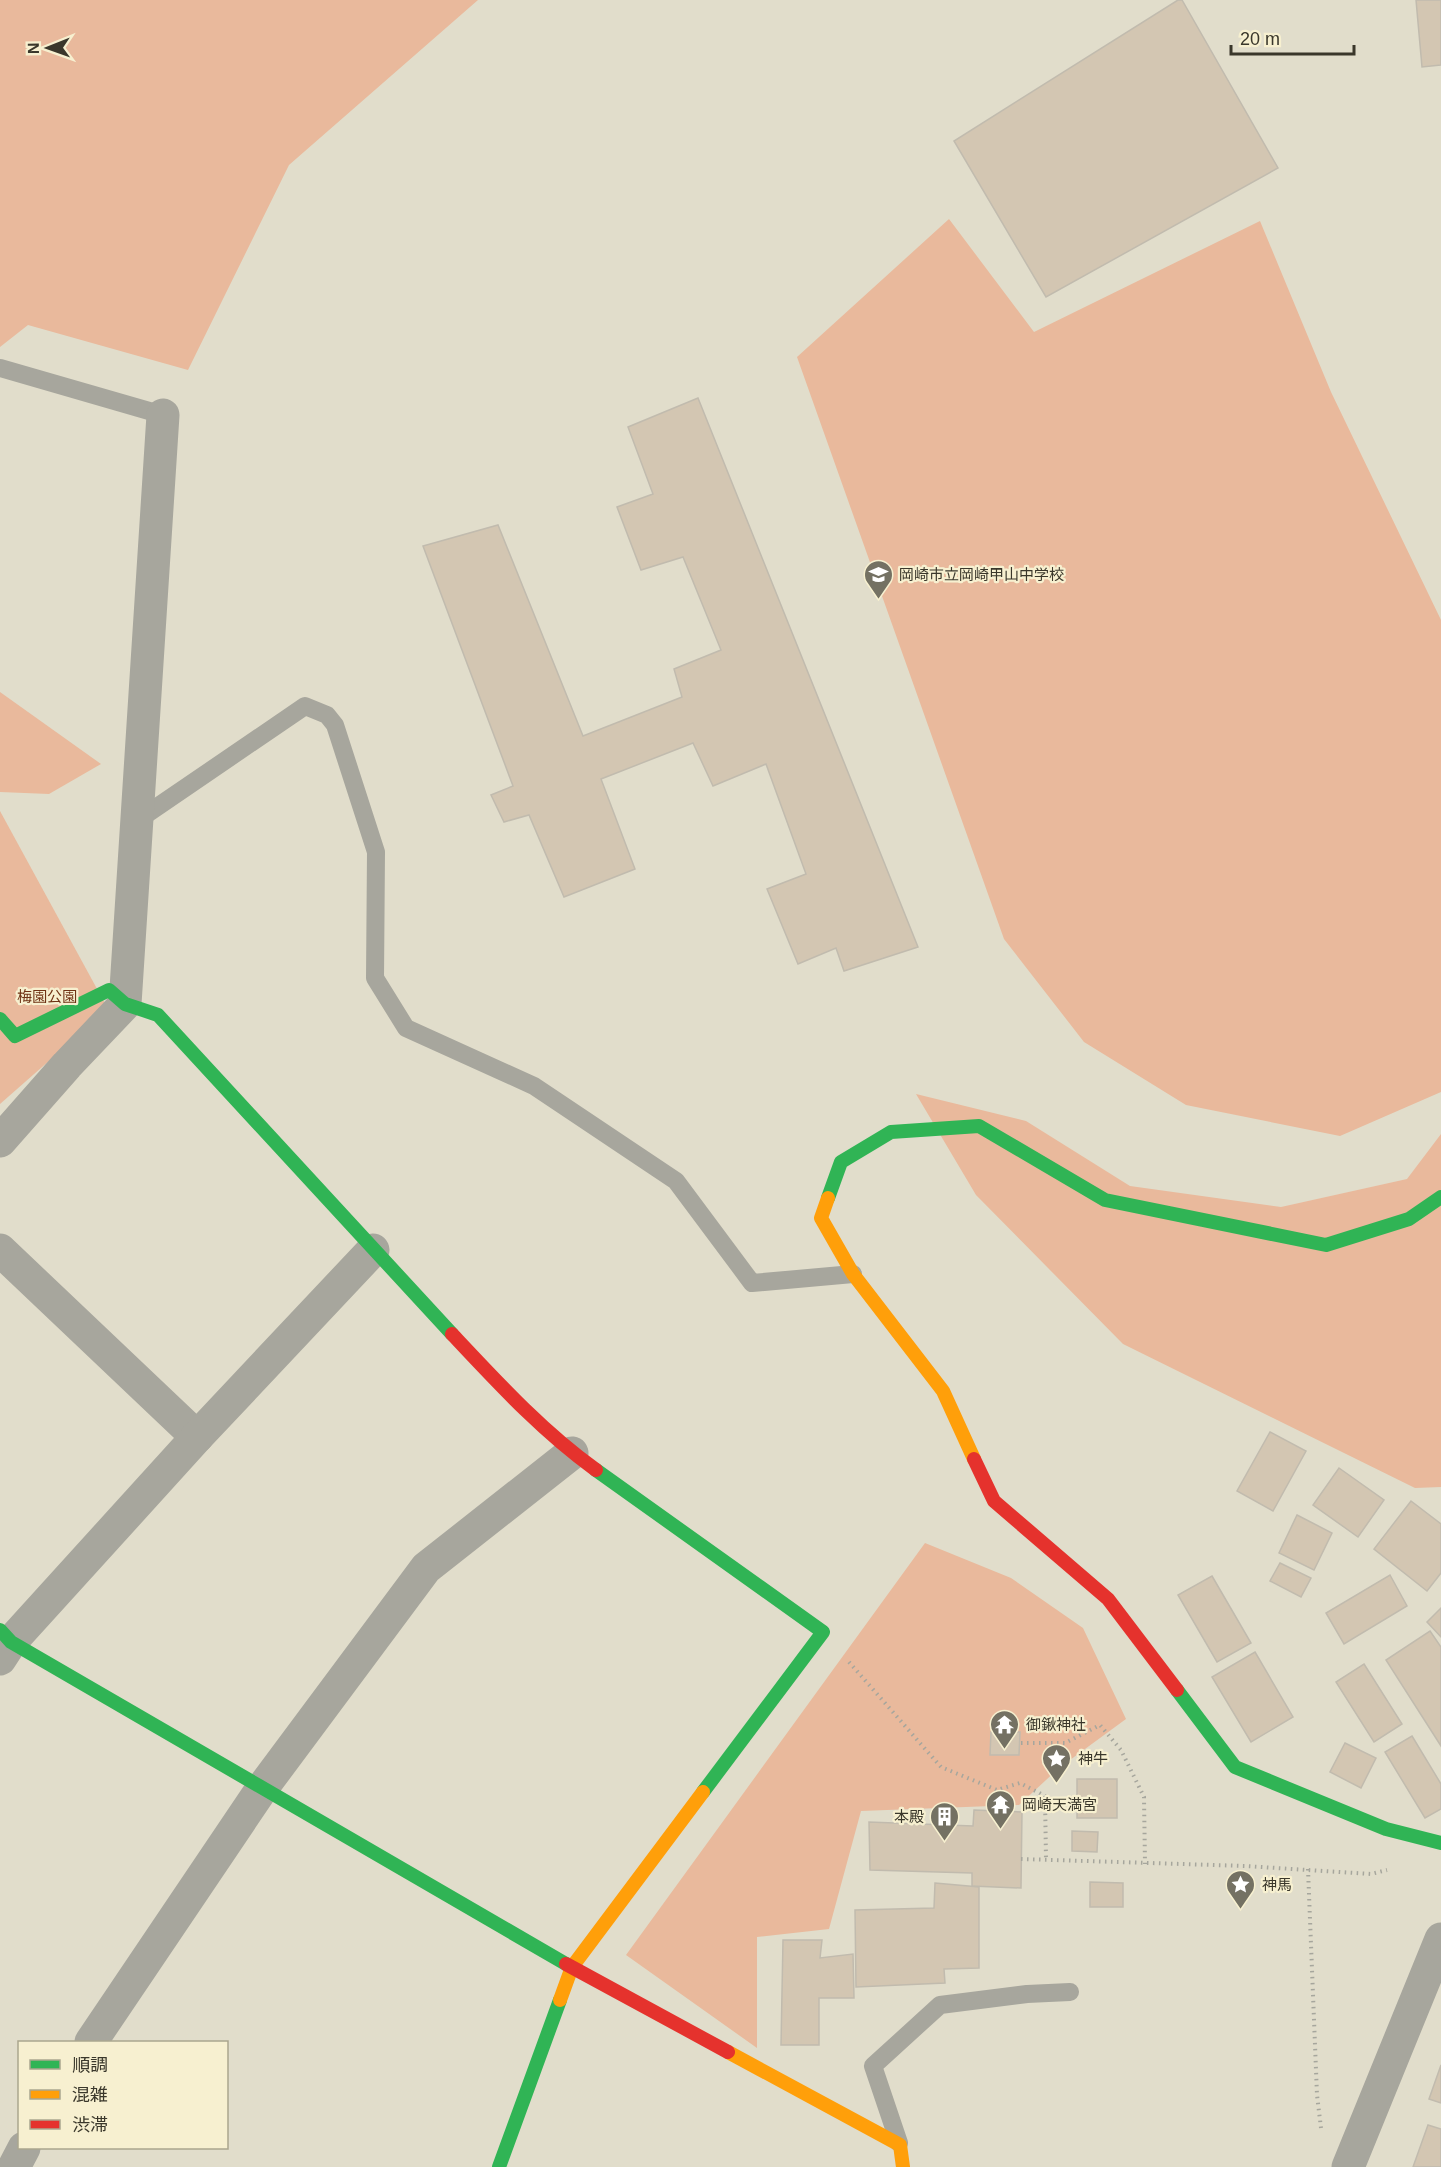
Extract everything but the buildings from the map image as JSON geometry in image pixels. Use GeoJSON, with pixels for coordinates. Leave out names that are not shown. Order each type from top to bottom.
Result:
{"type":"FeatureCollection","features":[{"type":"Feature","properties":{"kind":"street"},"geometry":{"type":"LineString","coordinates":[[0,1141],[125,1004],[163,415]]}},
{"type":"Feature","properties":{"kind":"street"},"geometry":{"type":"LineString","coordinates":[[0,1019],[15,1036],[109,990],[125,1004],[158,1015],[520,1408],[572,1453],[823,1632],[572,1966],[499,2167]]}},
{"type":"Feature","properties":{"kind":"street"},"geometry":{"type":"LineString","coordinates":[[1441,1197],[1409,1218],[1326,1245],[1104,1200],[979,1126],[891,1132],[842,1162],[821,1218],[853,1274],[942,1391],[994,1501],[1108,1599],[1235,1767],[1386,1829],[1441,1843]]}},
{"type":"Feature","properties":{"kind":"street"},"geometry":{"type":"LineString","coordinates":[[0,1250],[196,1437]]}},
{"type":"Feature","properties":{"kind":"street"},"geometry":{"type":"LineString","coordinates":[[373,1250],[4,1644],[263,1787],[572,1966],[900,2145],[903,2167]]}},
{"type":"Feature","properties":{"kind":"street"},"geometry":{"type":"LineString","coordinates":[[92,2041],[263,1787],[426,1568],[572,1453]]}},
{"type":"Feature","properties":{"kind":"street"},"geometry":{"type":"LineString","coordinates":[[1348,2167],[1441,1939]]}},
{"type":"Feature","properties":{"kind":"street"},"geometry":{"type":"LineString","coordinates":[[14,2167],[23,2149]]}},
{"type":"Feature","properties":{"kind":"lane"},"geometry":{"type":"LineString","coordinates":[[0,368],[163,415]]}},
{"type":"Feature","properties":{"kind":"lane"},"geometry":{"type":"LineString","coordinates":[[138,820],[305,706],[327,715],[335,725],[376,852],[375,978],[406,1028],[534,1086],[676,1181],[752,1283],[853,1274]]}},
{"type":"Feature","properties":{"kind":"lane"},"geometry":{"type":"LineString","coordinates":[[900,2145],[873,2067],[940,2005],[1027,1994],[1070,1992]]}},
{"type":"Feature","properties":{"kind":"path"},"geometry":{"type":"LineString","coordinates":[[823,1632],[941,1767],[997,1790],[1020,1783],[1045,1796],[1046,1860]]}},
{"type":"Feature","properties":{"kind":"path"},"geometry":{"type":"LineString","coordinates":[[1021,1743],[1065,1743],[1100,1725],[1121,1750],[1144,1797],[1145,1864]]}},
{"type":"Feature","properties":{"kind":"path"},"geometry":{"type":"LineString","coordinates":[[1021,1859],[1308,1869],[1371,1874]]}},
{"type":"Feature","properties":{"kind":"path"},"geometry":{"type":"LineString","coordinates":[[1308,1869],[1317,2095],[1321,2129]]}},
{"type":"Feature","properties":{"kind":"green space"},"geometry":{"type":"Polygon","coordinates":[[[0,0],[478,0],[289,165],[188,370],[28,325],[0,347],[0,0]]]}},
{"type":"Feature","properties":{"kind":"green space"},"geometry":{"type":"Polygon","coordinates":[[[949,219],[1034,332],[1260,221],[1331,392],[1441,620],[1441,1092],[1340,1136],[1186,1105],[1084,1042],[1004,939],[797,357],[949,219]]]}},
{"type":"Feature","properties":{"kind":"green space"},"geometry":{"type":"Polygon","coordinates":[[[0,692],[101,764],[49,794],[0,792],[0,692]]]}},
{"type":"Feature","properties":{"kind":"green space","name":"梅園公園"},"geometry":{"type":"Polygon","coordinates":[[[0,811],[108,1009],[0,1104],[0,811]]]}},
{"type":"Feature","properties":{"kind":"green space"},"geometry":{"type":"Polygon","coordinates":[[[916,1094],[1026,1121],[1130,1186],[1281,1207],[1407,1179],[1441,1134],[1441,1487],[1415,1488],[1123,1344],[976,1195],[916,1094]]]}},
{"type":"Feature","properties":{"kind":"green space"},"geometry":{"type":"Polygon","coordinates":[[[925,1543],[1011,1578],[1083,1628],[1126,1719],[1059,1768],[1019,1805],[861,1811],[829,1929],[757,1937],[757,2048],[626,1955],[925,1543]]]}},
{"type":"Feature","properties":{"kind":"traffic: fast"},"geometry":{"type":"LineString","coordinates":[[0,1019],[15,1036],[109,990],[125,1004],[158,1015],[452,1334]]}},
{"type":"Feature","properties":{"kind":"traffic: fast"},"geometry":{"type":"LineString","coordinates":[[828,1198],[841,1162],[891,1132],[979,1126],[1105,1200],[1326,1245],[1409,1219],[1441,1197]]}},
{"type":"Feature","properties":{"kind":"traffic: fast"},"geometry":{"type":"LineString","coordinates":[[596,1470],[823,1632],[703,1792]]}},
{"type":"Feature","properties":{"kind":"traffic: fast"},"geometry":{"type":"LineString","coordinates":[[0,1630],[11,1642],[566,1964]]}},
{"type":"Feature","properties":{"kind":"traffic: fast"},"geometry":{"type":"LineString","coordinates":[[1177,1690],[1235,1767],[1386,1829],[1441,1843]]}},
{"type":"Feature","properties":{"kind":"traffic: fast"},"geometry":{"type":"LineString","coordinates":[[499,2167],[560,2000]]}},
{"type":"Feature","properties":{"kind":"traffic: slow"},"geometry":{"type":"LineString","coordinates":[[828,1198],[821,1218],[853,1274],[943,1391],[974,1459]]}},
{"type":"Feature","properties":{"kind":"traffic: slow"},"geometry":{"type":"LineString","coordinates":[[560,2000],[572,1967],[703,1792]]}},
{"type":"Feature","properties":{"kind":"traffic: slow"},"geometry":{"type":"LineString","coordinates":[[728,2052],[900,2145],[903,2167]]}},
{"type":"Feature","properties":{"kind":"traffic: jam"},"geometry":{"type":"LineString","coordinates":[[452,1334],[539,1423],[596,1470]]}},
{"type":"Feature","properties":{"kind":"traffic: jam"},"geometry":{"type":"LineString","coordinates":[[974,1459],[994,1501],[1108,1599],[1177,1690]]}},
{"type":"Feature","properties":{"kind":"traffic: jam"},"geometry":{"type":"LineString","coordinates":[[566,1964],[728,2052]]}},
{"type":"Feature","properties":{"kind":"place","name":"岡崎市立岡崎甲山中学校"},"geometry":{"type":"Point","coordinates":[878,600]}},
{"type":"Feature","properties":{"kind":"place","name":"御鍬神社"},"geometry":{"type":"Point","coordinates":[1005,1750]}},
{"type":"Feature","properties":{"kind":"place","name":"神牛"},"geometry":{"type":"Point","coordinates":[1057,1784]}},
{"type":"Feature","properties":{"kind":"place","name":"岡崎天満宮"},"geometry":{"type":"Point","coordinates":[1001,1830]}},
{"type":"Feature","properties":{"kind":"place","name":"本殿"},"geometry":{"type":"Point","coordinates":[945,1842]}},
{"type":"Feature","properties":{"kind":"place","name":"神馬"},"geometry":{"type":"Point","coordinates":[1241,1910]}}]}
